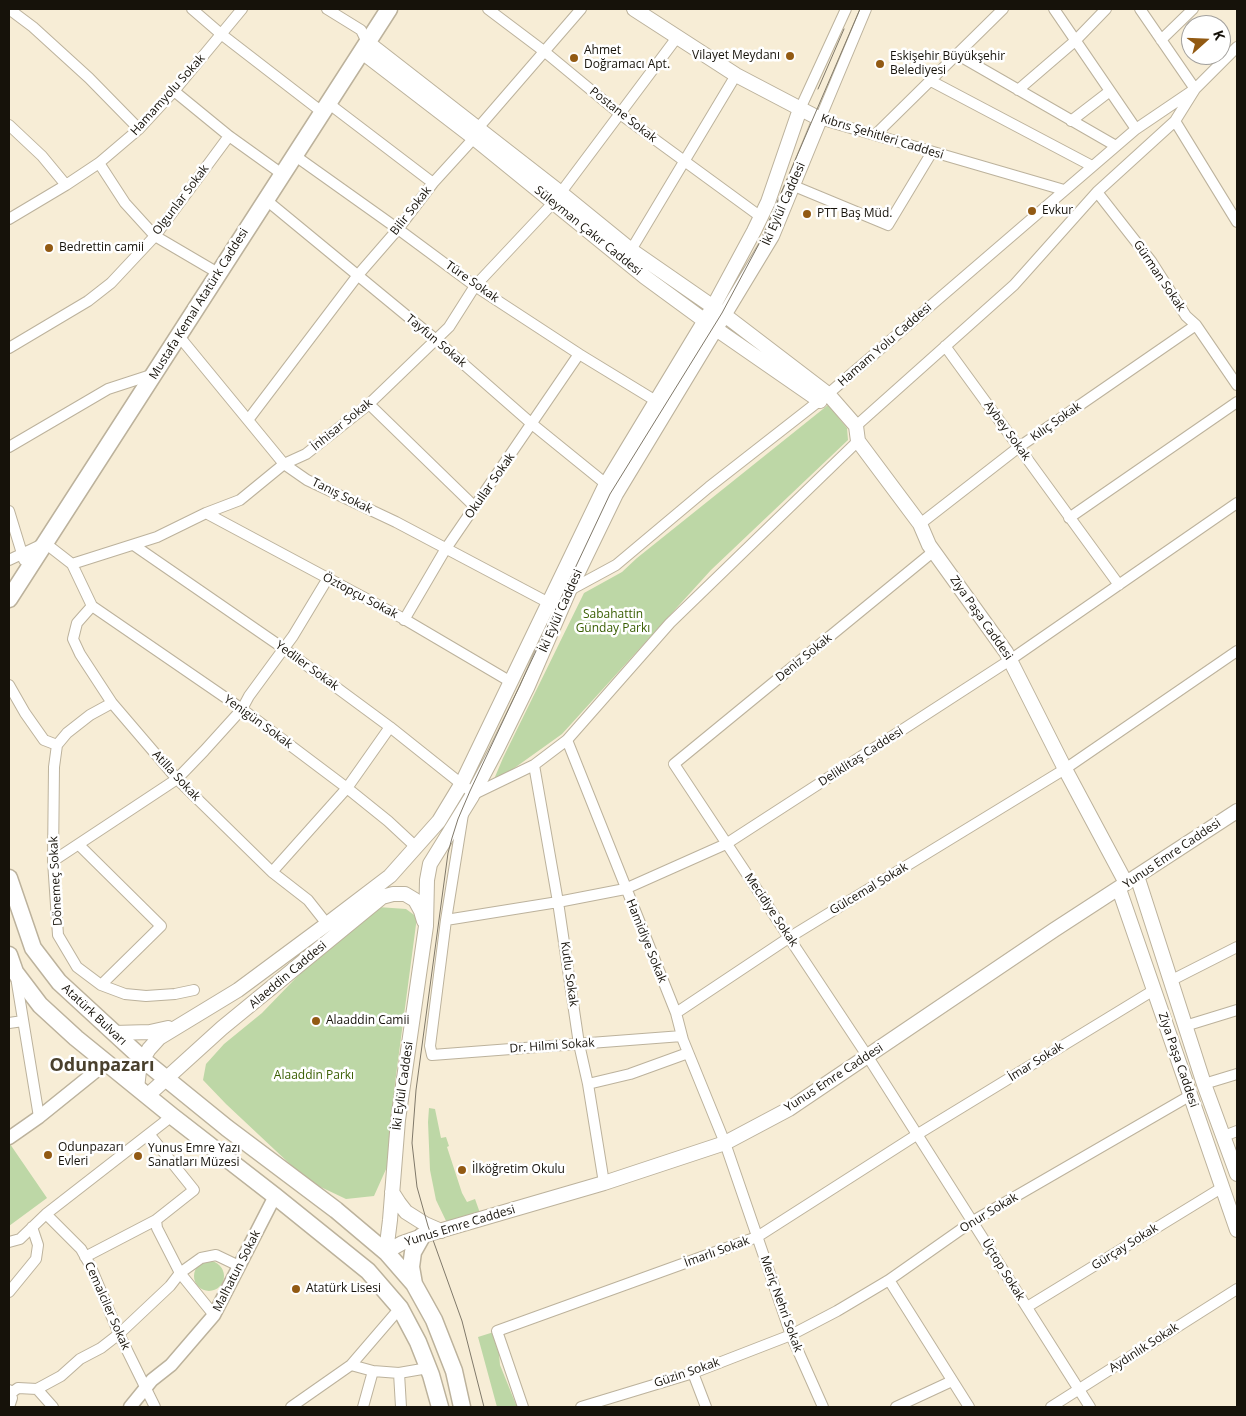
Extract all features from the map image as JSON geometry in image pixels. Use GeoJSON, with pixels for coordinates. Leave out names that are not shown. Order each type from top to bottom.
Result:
{"type":"FeatureCollection","features":[{"type":"Feature","properties":{"kind":"main road","name":"Mustafa Kemal Atatürk Caddesi"},"geometry":{"type":"LineString","coordinates":[[9,599],[25,562],[45,543],[390,9]]}},
{"type":"Feature","properties":{"kind":"main road","name":"Kıbrıs Şehitleri Caddesi"},"geometry":{"type":"LineString","coordinates":[[634,9],[736,75],[820,119]]}},
{"type":"Feature","properties":{"kind":"main road","name":"Süleyman Çakır Caddesi"},"geometry":{"type":"LineString","coordinates":[[364,47],[557,198],[645,277],[716,329],[824,398]]}},
{"type":"Feature","properties":{"kind":"main road","name":"İki Eylül Caddesi"},"geometry":{"type":"LineString","coordinates":[[416,847],[439,822],[462,783],[606,484],[739,262],[768,202],[800,109]]}},
{"type":"Feature","properties":{"kind":"main road","name":"İki Eylül Caddesi"},"geometry":{"type":"LineString","coordinates":[[382,1254],[390,1220],[398,1120],[426,926],[427,880],[430,864],[474,794],[527,688],[569,591],[616,494],[772,236],[820,119]]}},
{"type":"Feature","properties":{"kind":"main road","name":"Süleyman Çakır Caddesi"},"geometry":{"type":"LineString","coordinates":[[557,198],[725,315],[824,398]]}},
{"type":"Feature","properties":{"kind":"main road"},"geometry":{"type":"LineString","coordinates":[[824,398],[856,426]]}},
{"type":"Feature","properties":{"kind":"main road","name":"Ziya Paşa Caddesi"},"geometry":{"type":"LineString","coordinates":[[856,426],[858,441],[920,524],[929,544],[1010,660],[1065,769],[1127,883],[1170,981],[1204,1084],[1231,1134],[1237,1174]]}},
{"type":"Feature","properties":{"kind":"main road","name":"Yunus Emre Caddesi"},"geometry":{"type":"LineString","coordinates":[[382,1254],[402,1243],[422,1236],[604,1183],[725,1143],[789,1109],[1054,930],[1237,811]]}},
{"type":"Feature","properties":{"kind":"main road","name":"Alaeddin Caddesi"},"geometry":{"type":"LineString","coordinates":[[143,1060],[149,1049],[159,1038],[238,990],[327,924],[390,876],[416,847]]}},
{"type":"Feature","properties":{"kind":"main road","name":"Atatürk Bulvarı"},"geometry":{"type":"LineString","coordinates":[[9,878],[33,948],[58,982],[143,1060],[226,1128],[336,1210],[414,1284]]}},
{"type":"Feature","properties":{"kind":"main road","name":"Ziya Paşa Caddesi"},"geometry":{"type":"LineString","coordinates":[[1127,883],[1154,990],[1237,1230]]}},
{"type":"Feature","properties":{"kind":"main road","name":"Alaeddin Caddesi"},"geometry":{"type":"LineString","coordinates":[[142,1092],[166,1078],[222,1028],[382,897],[393,894],[405,894],[415,900],[426,926]]}},
{"type":"Feature","properties":{"kind":"main road"},"geometry":{"type":"LineString","coordinates":[[9,955],[15,972],[40,1005],[76,1038],[368,1271],[400,1308],[418,1342],[440,1407]]}},
{"type":"Feature","properties":{"kind":"main road"},"geometry":{"type":"LineString","coordinates":[[114,1034],[150,1032],[179,1026]]}},
{"type":"Feature","properties":{"kind":"main road"},"geometry":{"type":"LineString","coordinates":[[142,1092],[139,1071],[143,1060]]}},
{"type":"Feature","properties":{"kind":"main road"},"geometry":{"type":"LineString","coordinates":[[392,1192],[406,1212],[441,1231]]}},
{"type":"Feature","properties":{"kind":"main road"},"geometry":{"type":"LineString","coordinates":[[306,1221],[320,1222],[364,1256],[370,1257],[382,1254]]}},
{"type":"Feature","properties":{"kind":"main road"},"geometry":{"type":"LineString","coordinates":[[422,1236],[413,1252],[411,1267],[414,1284],[434,1320],[454,1371],[462,1407]]}},
{"type":"Feature","properties":{"kind":"main road"},"geometry":{"type":"LineString","coordinates":[[368,1271],[371,1263],[382,1254]]}},
{"type":"Feature","properties":{"kind":"street"},"geometry":{"type":"LineString","coordinates":[[9,9],[33,27],[140,129]]}},
{"type":"Feature","properties":{"kind":"street"},"geometry":{"type":"LineString","coordinates":[[192,9],[221,34],[433,183]]}},
{"type":"Feature","properties":{"kind":"street","name":"Hamamyolu Sokak"},"geometry":{"type":"LineString","coordinates":[[9,219],[99,163],[140,129],[242,9]]}},
{"type":"Feature","properties":{"kind":"street"},"geometry":{"type":"LineString","coordinates":[[327,9],[362,30],[364,47]]}},
{"type":"Feature","properties":{"kind":"street","name":"Postane Sokak"},"geometry":{"type":"LineString","coordinates":[[488,9],[545,52],[620,114],[761,217]]}},
{"type":"Feature","properties":{"kind":"street","name":"Bilir Sokak"},"geometry":{"type":"LineString","coordinates":[[248,420],[358,275],[433,183],[581,9]]}},
{"type":"Feature","properties":{"kind":"street","name":"İki Eylül Caddesi"},"geometry":{"type":"LineString","coordinates":[[800,109],[846,9]]}},
{"type":"Feature","properties":{"kind":"street","name":"İki Eylül Caddesi"},"geometry":{"type":"LineString","coordinates":[[820,119],[866,9]]}},
{"type":"Feature","properties":{"kind":"street"},"geometry":{"type":"LineString","coordinates":[[875,135],[1004,9]]}},
{"type":"Feature","properties":{"kind":"street"},"geometry":{"type":"LineString","coordinates":[[1054,9],[1136,129]]}},
{"type":"Feature","properties":{"kind":"street"},"geometry":{"type":"LineString","coordinates":[[1018,90],[1075,40],[1106,9]]}},
{"type":"Feature","properties":{"kind":"street"},"geometry":{"type":"LineString","coordinates":[[1140,9],[1195,89]]}},
{"type":"Feature","properties":{"kind":"street"},"geometry":{"type":"LineString","coordinates":[[1161,40],[1193,9]]}},
{"type":"Feature","properties":{"kind":"street","name":"İnhisar Sokak"},"geometry":{"type":"LineString","coordinates":[[72,564],[157,538],[206,513],[240,500],[284,464],[306,454],[369,404],[448,327],[476,286],[557,198],[678,36]]}},
{"type":"Feature","properties":{"kind":"street","name":"Hamam Yolu Caddesi"},"geometry":{"type":"LineString","coordinates":[[569,591],[616,565],[709,487],[824,398],[1136,129],[1195,89],[1237,47]]}},
{"type":"Feature","properties":{"kind":"street"},"geometry":{"type":"LineString","coordinates":[[958,55],[1116,146]]}},
{"type":"Feature","properties":{"kind":"street"},"geometry":{"type":"LineString","coordinates":[[631,250],[736,75]]}},
{"type":"Feature","properties":{"kind":"street"},"geometry":{"type":"LineString","coordinates":[[931,81],[1092,166]]}},
{"type":"Feature","properties":{"kind":"street","name":"Hamam Yolu Caddesi"},"geometry":{"type":"LineString","coordinates":[[856,426],[1014,285],[1097,192],[1176,121],[1195,89]]}},
{"type":"Feature","properties":{"kind":"street"},"geometry":{"type":"LineString","coordinates":[[174,91],[229,136],[282,174]]}},
{"type":"Feature","properties":{"kind":"street"},"geometry":{"type":"LineString","coordinates":[[1071,121],[1110,91]]}},
{"type":"Feature","properties":{"kind":"street","name":"Kıbrıs Şehitleri Caddesi"},"geometry":{"type":"LineString","coordinates":[[820,119],[1064,190]]}},
{"type":"Feature","properties":{"kind":"street"},"geometry":{"type":"LineString","coordinates":[[1176,121],[1237,222]]}},
{"type":"Feature","properties":{"kind":"street"},"geometry":{"type":"LineString","coordinates":[[9,125],[42,156],[66,185]]}},
{"type":"Feature","properties":{"kind":"street","name":"Olgunlar Sokak"},"geometry":{"type":"LineString","coordinates":[[9,348],[88,301],[111,283],[155,236],[229,136]]}},
{"type":"Feature","properties":{"kind":"street"},"geometry":{"type":"LineString","coordinates":[[794,186],[888,225],[932,152]]}},
{"type":"Feature","properties":{"kind":"street","name":"Türe Sokak"},"geometry":{"type":"LineString","coordinates":[[294,155],[398,228],[476,286],[579,354],[656,401]]}},
{"type":"Feature","properties":{"kind":"street"},"geometry":{"type":"LineString","coordinates":[[99,163],[125,203],[155,236],[218,273]]}},
{"type":"Feature","properties":{"kind":"street","name":"Gürman Sokak"},"geometry":{"type":"LineString","coordinates":[[1097,192],[1152,261],[1186,316],[1196,325],[1237,385]]}},
{"type":"Feature","properties":{"kind":"street","name":"Tayfun Sokak"},"geometry":{"type":"LineString","coordinates":[[266,199],[435,339],[532,424],[606,484]]}},
{"type":"Feature","properties":{"kind":"street","name":"Kılıç Sokak"},"geometry":{"type":"LineString","coordinates":[[920,524],[1019,447],[1196,325]]}},
{"type":"Feature","properties":{"kind":"street","name":"Tanış Sokak"},"geometry":{"type":"LineString","coordinates":[[178,335],[284,464],[307,480],[396,522],[549,603]]}},
{"type":"Feature","properties":{"kind":"street","name":"Aybey Sokak"},"geometry":{"type":"LineString","coordinates":[[945,346],[1119,585]]}},
{"type":"Feature","properties":{"kind":"street","name":"Okullar Sokak"},"geometry":{"type":"LineString","coordinates":[[404,620],[446,550],[579,354]]}},
{"type":"Feature","properties":{"kind":"street"},"geometry":{"type":"LineString","coordinates":[[9,447],[108,389],[154,374]]}},
{"type":"Feature","properties":{"kind":"street"},"geometry":{"type":"LineString","coordinates":[[1069,518],[1237,402]]}},
{"type":"Feature","properties":{"kind":"street"},"geometry":{"type":"LineString","coordinates":[[369,404],[475,506]]}},
{"type":"Feature","properties":{"kind":"street"},"geometry":{"type":"LineString","coordinates":[[474,794],[534,765],[567,740],[670,623],[858,441]]}},
{"type":"Feature","properties":{"kind":"street","name":"Deliklitaş Caddesi"},"geometry":{"type":"LineString","coordinates":[[446,920],[625,889],[726,844],[1010,660],[1237,503]]}},
{"type":"Feature","properties":{"kind":"street"},"geometry":{"type":"LineString","coordinates":[[9,512],[25,562],[9,560]]}},
{"type":"Feature","properties":{"kind":"street","name":"Öztopçu Sokak"},"geometry":{"type":"LineString","coordinates":[[206,513],[404,620],[511,682]]}},
{"type":"Feature","properties":{"kind":"street"},"geometry":{"type":"LineString","coordinates":[[45,543],[72,564],[92,606]]}},
{"type":"Feature","properties":{"kind":"street","name":"Yediler Sokak"},"geometry":{"type":"LineString","coordinates":[[135,546],[284,648],[390,727],[474,794]]}},
{"type":"Feature","properties":{"kind":"street","name":"Deniz Sokak"},"geometry":{"type":"LineString","coordinates":[[674,764],[934,551]]}},
{"type":"Feature","properties":{"kind":"street"},"geometry":{"type":"LineString","coordinates":[[53,861],[177,779],[242,709],[248,696],[284,648],[328,578]]}},
{"type":"Feature","properties":{"kind":"street","name":"Atilla Sokak"},"geometry":{"type":"LineString","coordinates":[[92,606],[77,623],[73,639],[80,654],[112,703],[177,779],[272,872],[308,900],[327,924]]}},
{"type":"Feature","properties":{"kind":"street","name":"Yenigün Sokak"},"geometry":{"type":"LineString","coordinates":[[92,606],[242,709],[347,788],[388,821],[416,847]]}},
{"type":"Feature","properties":{"kind":"street","name":"Gülcemal Sokak"},"geometry":{"type":"LineString","coordinates":[[676,1013],[790,937],[1065,769],[1237,651]]}},
{"type":"Feature","properties":{"kind":"street"},"geometry":{"type":"LineString","coordinates":[[9,685],[25,713],[44,740],[57,745],[90,715],[112,703]]}},
{"type":"Feature","properties":{"kind":"street"},"geometry":{"type":"LineString","coordinates":[[272,872],[347,788],[390,727]]}},
{"type":"Feature","properties":{"kind":"street","name":"Hamidiye Sokak"},"geometry":{"type":"LineString","coordinates":[[567,740],[676,1013],[688,1053],[725,1143]]}},
{"type":"Feature","properties":{"kind":"street","name":"Dönemeç Sokak"},"geometry":{"type":"LineString","coordinates":[[57,745],[54,767],[53,861],[58,934],[77,967],[101,985],[126,994],[146,996],[175,994],[194,990]]}},
{"type":"Feature","properties":{"kind":"street","name":"Mecidiye Sokak"},"geometry":{"type":"LineString","coordinates":[[674,764],[868,1056]]}},
{"type":"Feature","properties":{"kind":"street","name":"Kutlu Sokak"},"geometry":{"type":"LineString","coordinates":[[534,765],[558,902],[579,1044],[588,1084],[604,1183]]}},
{"type":"Feature","properties":{"kind":"street"},"geometry":{"type":"LineString","coordinates":[[446,920],[464,810]]}},
{"type":"Feature","properties":{"kind":"street"},"geometry":{"type":"LineString","coordinates":[[79,845],[160,926],[101,985]]}},
{"type":"Feature","properties":{"kind":"street","name":"Dr. Hilmi Sokak"},"geometry":{"type":"LineString","coordinates":[[446,920],[430,1046],[432,1055],[682,1036]]}},
{"type":"Feature","properties":{"kind":"street"},"geometry":{"type":"LineString","coordinates":[[1170,981],[1237,947]]}},
{"type":"Feature","properties":{"kind":"street"},"geometry":{"type":"LineString","coordinates":[[15,972],[39,1117]]}},
{"type":"Feature","properties":{"kind":"street","name":"İmar Sokak"},"geometry":{"type":"LineString","coordinates":[[918,1134],[1154,990]]}},
{"type":"Feature","properties":{"kind":"street"},"geometry":{"type":"LineString","coordinates":[[1185,1026],[1237,1010]]}},
{"type":"Feature","properties":{"kind":"street"},"geometry":{"type":"LineString","coordinates":[[9,1023],[23,1021]]}},
{"type":"Feature","properties":{"kind":"street"},"geometry":{"type":"LineString","coordinates":[[588,1084],[630,1074],[688,1053]]}},
{"type":"Feature","properties":{"kind":"street","name":"Üçtop Sokak"},"geometry":{"type":"LineString","coordinates":[[868,1056],[1090,1407]]}},
{"type":"Feature","properties":{"kind":"street"},"geometry":{"type":"LineString","coordinates":[[9,1138],[39,1117],[106,1062]]}},
{"type":"Feature","properties":{"kind":"street"},"geometry":{"type":"LineString","coordinates":[[1204,1084],[1237,1074]]}},
{"type":"Feature","properties":{"kind":"street","name":"Onur Sokak"},"geometry":{"type":"LineString","coordinates":[[791,1335],[837,1311],[889,1280],[973,1221],[1191,1095]]}},
{"type":"Feature","properties":{"kind":"street"},"geometry":{"type":"LineString","coordinates":[[9,1242],[20,1239],[46,1214],[172,1116]]}},
{"type":"Feature","properties":{"kind":"street"},"geometry":{"type":"LineString","coordinates":[[85,1258],[156,1220],[194,1190],[149,1134]]}},
{"type":"Feature","properties":{"kind":"street","name":"İmarlı Sokak"},"geometry":{"type":"LineString","coordinates":[[522,1407],[497,1331],[757,1237],[918,1134]]}},
{"type":"Feature","properties":{"kind":"street","name":"Meriç Nehri Sokak"},"geometry":{"type":"LineString","coordinates":[[725,1143],[791,1335],[823,1407]]}},
{"type":"Feature","properties":{"kind":"street","name":"Gürçay Sokak"},"geometry":{"type":"LineString","coordinates":[[1027,1307],[1223,1187]]}},
{"type":"Feature","properties":{"kind":"street","name":"Malhatun Sokak"},"geometry":{"type":"LineString","coordinates":[[130,1407],[152,1380],[171,1365],[214,1315],[276,1196]]}},
{"type":"Feature","properties":{"kind":"street","name":"Cemalciler Sokak"},"geometry":{"type":"LineString","coordinates":[[46,1214],[81,1250],[155,1407]]}},
{"type":"Feature","properties":{"kind":"street"},"geometry":{"type":"LineString","coordinates":[[156,1220],[157,1228],[180,1273],[214,1315]]}},
{"type":"Feature","properties":{"kind":"street"},"geometry":{"type":"LineString","coordinates":[[9,1292],[36,1259],[38,1245],[32,1227]]}},
{"type":"Feature","properties":{"kind":"street"},"geometry":{"type":"LineString","coordinates":[[9,1407],[12,1398],[10,1392],[18,1388],[37,1389],[61,1376],[80,1359],[101,1348],[119,1334],[170,1286],[180,1273],[201,1258],[210,1255],[222,1256],[240,1266]]}},
{"type":"Feature","properties":{"kind":"street"},"geometry":{"type":"LineString","coordinates":[[889,1280],[969,1407]]}},
{"type":"Feature","properties":{"kind":"street","name":"Aydınlık Sokak"},"geometry":{"type":"LineString","coordinates":[[1051,1407],[1237,1288]]}},
{"type":"Feature","properties":{"kind":"street"},"geometry":{"type":"LineString","coordinates":[[291,1407],[351,1365],[400,1308]]}},
{"type":"Feature","properties":{"kind":"street","name":"Güzin Sokak"},"geometry":{"type":"LineString","coordinates":[[581,1407],[594,1405],[693,1373],[791,1335]]}},
{"type":"Feature","properties":{"kind":"street"},"geometry":{"type":"LineString","coordinates":[[351,1365],[373,1372],[400,1373],[428,1368]]}},
{"type":"Feature","properties":{"kind":"street"},"geometry":{"type":"LineString","coordinates":[[363,1407],[373,1372]]}},
{"type":"Feature","properties":{"kind":"street"},"geometry":{"type":"LineString","coordinates":[[400,1373],[401,1407]]}},
{"type":"Feature","properties":{"kind":"street"},"geometry":{"type":"LineString","coordinates":[[693,1373],[706,1407]]}},
{"type":"Feature","properties":{"kind":"street"},"geometry":{"type":"LineString","coordinates":[[896,1407],[952,1381]]}},
{"type":"Feature","properties":{"kind":"street"},"geometry":{"type":"LineString","coordinates":[[37,1389],[53,1407]]}},
{"type":"Feature","properties":{"kind":"green space","name":"Sabahattin Günday Parkı"},"geometry":{"type":"Polygon","coordinates":[[[828,405],[847,428],[848,440],[711,570],[562,734],[492,784],[584,593],[622,572],[828,405]]]}},
{"type":"Feature","properties":{"kind":"green space","name":"Alaaddin Parkı"},"geometry":{"type":"Polygon","coordinates":[[[378,907],[406,909],[417,917],[395,1083],[387,1167],[374,1196],[346,1199],[308,1181],[203,1080],[206,1064],[224,1044],[262,1013],[320,953],[378,907]]]}},
{"type":"Feature","properties":{"kind":"green space"},"geometry":{"type":"Polygon","coordinates":[[[429,1108],[435,1109],[441,1138],[446,1137],[449,1146],[447,1147],[462,1193],[467,1202],[475,1199],[480,1213],[448,1225],[436,1200],[430,1170],[429,1108]]]}},
{"type":"Feature","properties":{"kind":"green space"},"geometry":{"type":"Polygon","coordinates":[[[9,1145],[47,1198],[9,1226],[9,1145]]]}},
{"type":"Feature","properties":{"kind":"green space"},"geometry":{"type":"Polygon","coordinates":[[[209,1261],[219,1266],[224,1276],[219,1286],[209,1291],[199,1286],[194,1276],[199,1266],[209,1261]]]}},
{"type":"Feature","properties":{"kind":"green space"},"geometry":{"type":"Polygon","coordinates":[[[497,1331],[500,1365],[517,1407],[497,1407],[478,1337],[497,1331]]]}},
{"type":"Feature","properties":{"kind":"tram line"},"geometry":{"type":"LineString","coordinates":[[484,1407],[462,1321],[428,1226],[417,1187],[412,1143],[416,1090],[448,853],[452,838],[470,791],[610,494],[722,313],[760,242],[860,9]]}},
{"type":"Feature","properties":{"kind":"tram line"},"geometry":{"type":"LineString","coordinates":[[818,89],[844,29]]}},
{"type":"Feature","properties":{"kind":"place","name":"Vilayet Meydanı"},"geometry":{"type":"Point","coordinates":[790,56]}},
{"type":"Feature","properties":{"kind":"place","name":"Ahmet Doğramacı Apt."},"geometry":{"type":"Point","coordinates":[574,58]}},
{"type":"Feature","properties":{"kind":"place","name":"Eskişehir Büyükşehir Belediyesi"},"geometry":{"type":"Point","coordinates":[880,64]}},
{"type":"Feature","properties":{"kind":"place","name":"Evkur"},"geometry":{"type":"Point","coordinates":[1032,211]}},
{"type":"Feature","properties":{"kind":"place","name":"PTT Baş Müd."},"geometry":{"type":"Point","coordinates":[807,214]}},
{"type":"Feature","properties":{"kind":"place","name":"Bedrettin camii"},"geometry":{"type":"Point","coordinates":[49,248]}},
{"type":"Feature","properties":{"kind":"place","name":"Alaaddin Camii"},"geometry":{"type":"Point","coordinates":[316,1021]}},
{"type":"Feature","properties":{"kind":"place","name":"Odunpazarı Evleri"},"geometry":{"type":"Point","coordinates":[48,1155]}},
{"type":"Feature","properties":{"kind":"place","name":"Yunus Emre Yazı Sanatları Müzesi"},"geometry":{"type":"Point","coordinates":[138,1156]}},
{"type":"Feature","properties":{"kind":"place","name":"İlköğretim Okulu"},"geometry":{"type":"Point","coordinates":[462,1170]}},
{"type":"Feature","properties":{"kind":"place","name":"Atatürk Lisesi"},"geometry":{"type":"Point","coordinates":[296,1289]}},
{"type":"Feature","properties":{"kind":"district","name":"Odunpazarı"},"geometry":{"type":"Point","coordinates":[102,1066]}}]}
